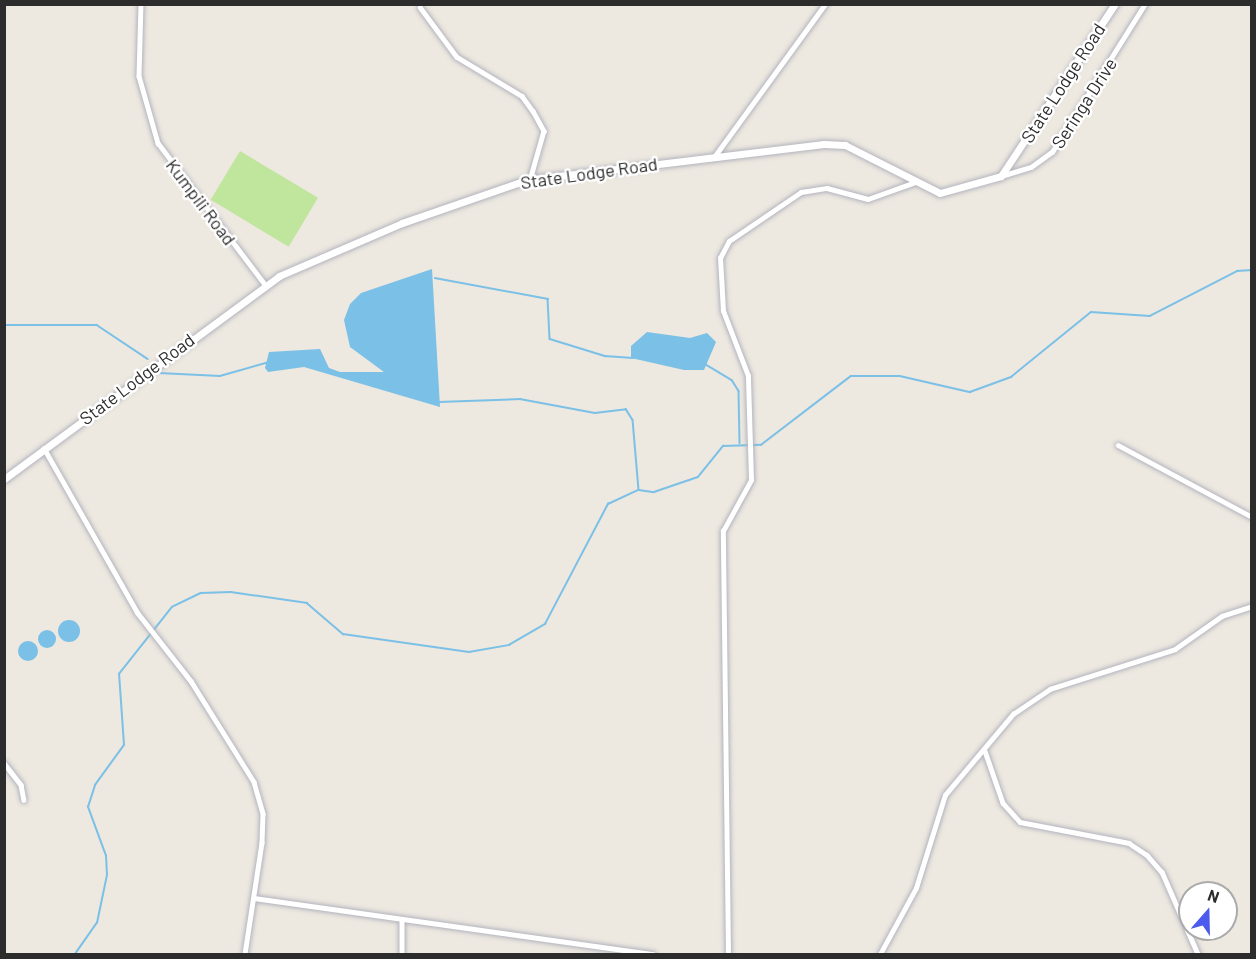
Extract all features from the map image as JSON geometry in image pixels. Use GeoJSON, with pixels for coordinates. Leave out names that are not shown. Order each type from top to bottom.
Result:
{"type":"FeatureCollection","features":[{"type":"Feature","properties":{"kind":"street","name":"Kumpili Road"},"geometry":{"type":"LineString","coordinates":[[141,4],[139,76],[158,142],[266,286]]}},
{"type":"Feature","properties":{"kind":"street"},"geometry":{"type":"LineString","coordinates":[[714,157],[825,4]]}},
{"type":"Feature","properties":{"kind":"street","name":"State Lodge Road"},"geometry":{"type":"LineString","coordinates":[[4,479],[266,286],[402,223],[530,180],[714,157],[845,146],[913,183],[940,193],[1001,176],[1115,4]]}},
{"type":"Feature","properties":{"kind":"street","name":"Seringa Drive"},"geometry":{"type":"LineString","coordinates":[[1001,176],[1031,167],[1052,152],[1145,4]]}},
{"type":"Feature","properties":{"kind":"street"},"geometry":{"type":"LineString","coordinates":[[420,7],[457,57],[522,96],[532,111],[544,131],[530,180]]}},
{"type":"Feature","properties":{"kind":"street"},"geometry":{"type":"LineString","coordinates":[[728,954],[723,531],[750,487],[750,438],[748,376],[721,299],[724,247],[808,189],[827,188],[868,199],[913,183]]}},
{"type":"Feature","properties":{"kind":"street"},"geometry":{"type":"LineString","coordinates":[[1118,445],[1251,517]]}},
{"type":"Feature","properties":{"kind":"street"},"geometry":{"type":"LineString","coordinates":[[44,448],[147,626],[212,710],[254,782],[263,814],[245,954]]}},
{"type":"Feature","properties":{"kind":"street"},"geometry":{"type":"LineString","coordinates":[[880,954],[916,888],[945,795],[985,751],[994,735],[1038,694],[1175,649],[1221,616],[1251,606]]}},
{"type":"Feature","properties":{"kind":"street"},"geometry":{"type":"LineString","coordinates":[[985,751],[1003,803],[1020,822],[1129,843],[1147,855],[1162,872],[1198,954]]}},
{"type":"Feature","properties":{"kind":"street"},"geometry":{"type":"LineString","coordinates":[[4,763],[21,785],[24,800]]}},
{"type":"Feature","properties":{"kind":"street"},"geometry":{"type":"LineString","coordinates":[[254,898],[402,921],[653,954]]}},
{"type":"Feature","properties":{"kind":"street"},"geometry":{"type":"LineString","coordinates":[[402,921],[402,954]]}},
{"type":"Feature","properties":{"kind":"green space"},"geometry":{"type":"Polygon","coordinates":[[[240,151],[318,198],[289,247],[211,200],[240,151]]]}},
{"type":"Feature","properties":{"kind":"water"},"geometry":{"type":"Polygon","coordinates":[[[432,269],[440,407],[304,367],[268,372],[265,368],[269,352],[320,349],[329,368],[340,372],[384,372],[350,347],[344,320],[350,304],[361,293],[432,269]]]}},
{"type":"Feature","properties":{"kind":"water"},"geometry":{"type":"Polygon","coordinates":[[[647,332],[690,338],[707,333],[716,342],[704,370],[684,370],[631,358],[631,346],[647,332]]]}},
{"type":"Feature","properties":{"kind":"water"},"geometry":{"type":"Polygon","coordinates":[[[69,620],[77,623],[80,631],[77,639],[69,642],[61,639],[58,631],[61,623],[69,620]]]}},
{"type":"Feature","properties":{"kind":"water"},"geometry":{"type":"Polygon","coordinates":[[[47,630],[54,632],[56,639],[54,646],[47,648],[40,646],[38,639],[40,632],[47,630]]]}},
{"type":"Feature","properties":{"kind":"water"},"geometry":{"type":"Polygon","coordinates":[[[24,641],[32,641],[38,647],[38,655],[32,661],[24,661],[18,655],[18,647],[24,641]]]}},
{"type":"Feature","properties":{"kind":"waterway"},"geometry":{"type":"LineString","coordinates":[[439,402],[520,399],[595,413],[626,409],[633,420],[639,490],[654,492],[698,477],[723,446],[761,445],[851,376],[900,376],[970,392],[1011,377],[1091,312],[1150,316],[1237,271],[1252,270]]}},
{"type":"Feature","properties":{"kind":"waterway"},"geometry":{"type":"LineString","coordinates":[[435,278],[548,299],[550,339],[605,356],[633,358]]}},
{"type":"Feature","properties":{"kind":"waterway"},"geometry":{"type":"LineString","coordinates":[[4,325],[97,325],[148,359]]}},
{"type":"Feature","properties":{"kind":"waterway"},"geometry":{"type":"LineString","coordinates":[[159,373],[220,376],[266,363]]}},
{"type":"Feature","properties":{"kind":"waterway"},"geometry":{"type":"LineString","coordinates":[[705,364],[732,380],[739,391],[740,443]]}},
{"type":"Feature","properties":{"kind":"waterway"},"geometry":{"type":"LineString","coordinates":[[75,954],[97,923],[107,875],[106,856],[88,807],[95,785],[124,745],[119,674],[172,607],[201,593],[231,592],[307,603],[343,634],[469,652],[509,645],[545,624],[608,504],[638,490]]}}]}
